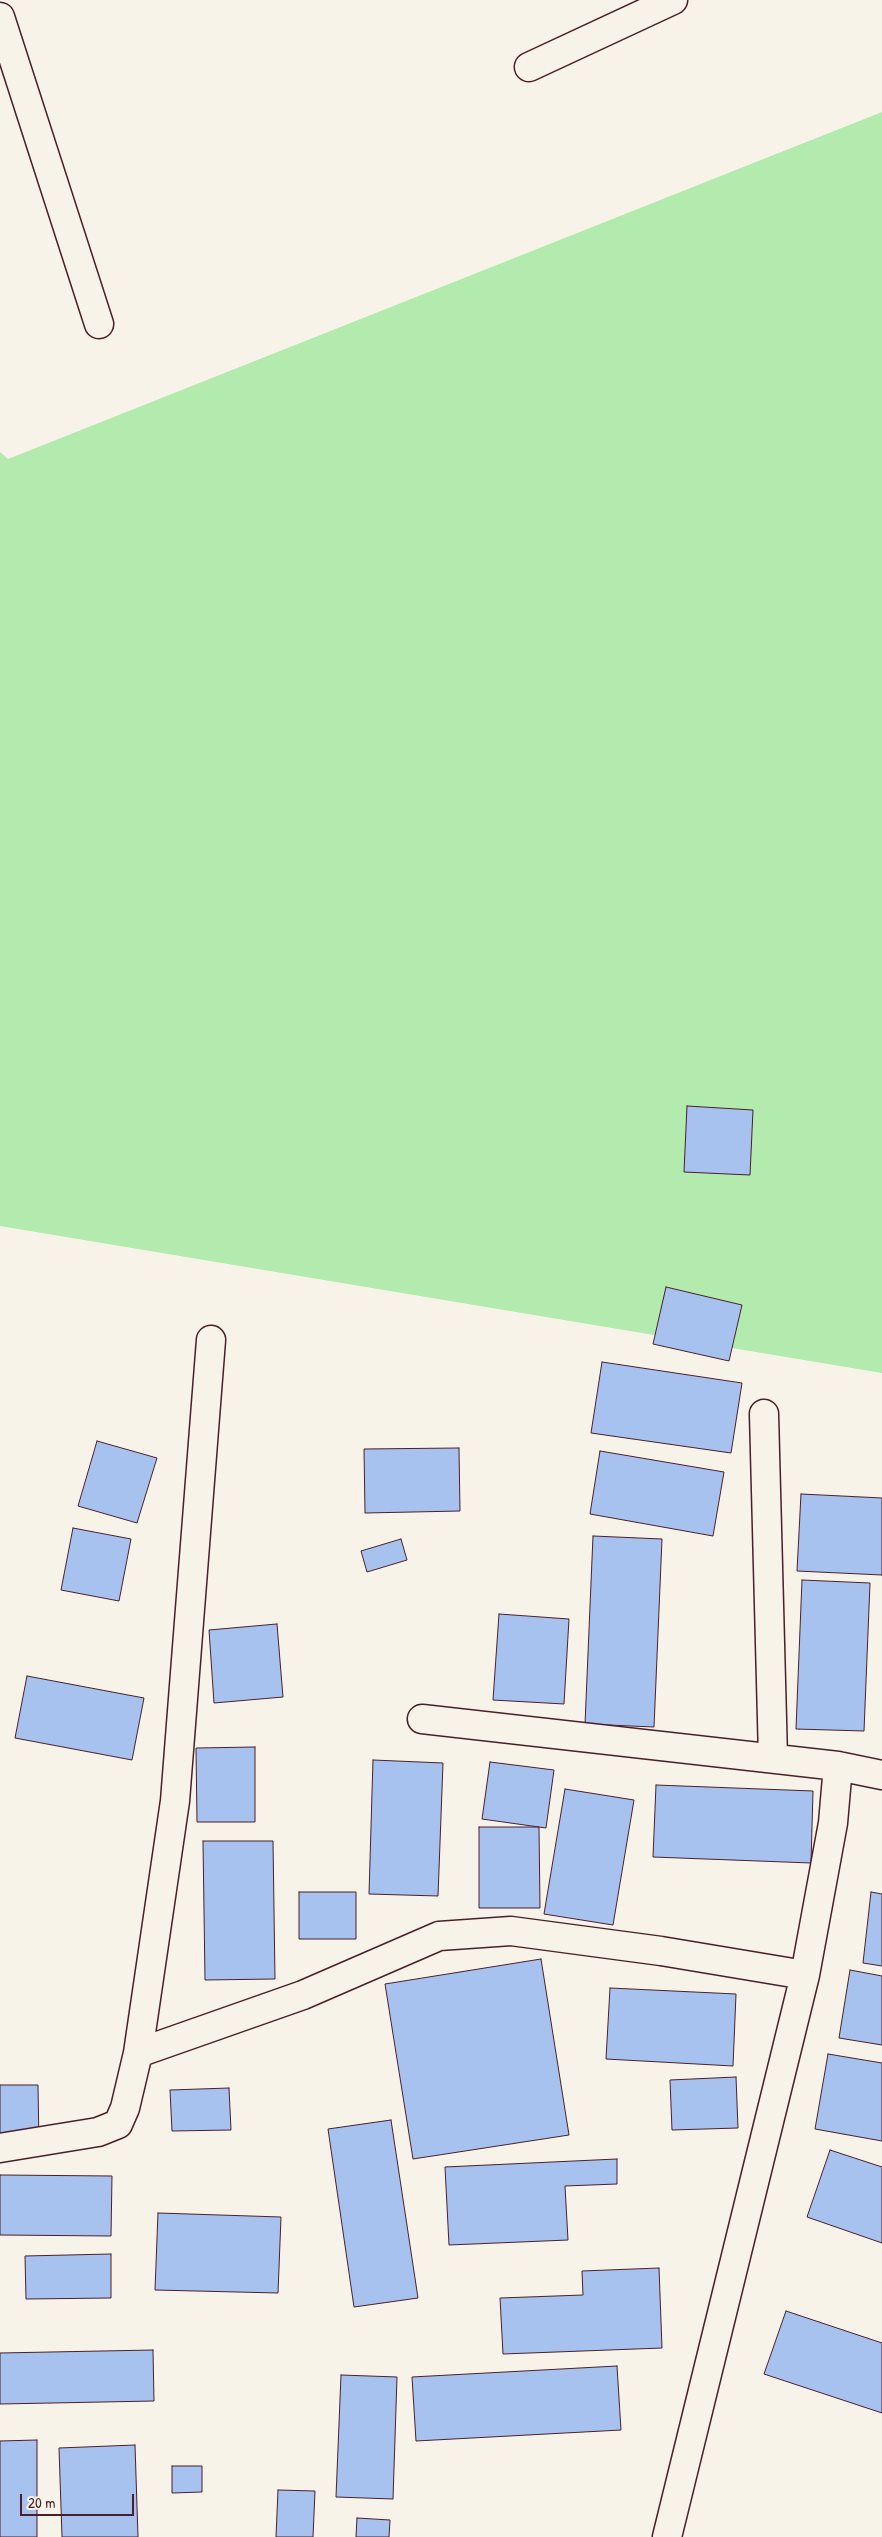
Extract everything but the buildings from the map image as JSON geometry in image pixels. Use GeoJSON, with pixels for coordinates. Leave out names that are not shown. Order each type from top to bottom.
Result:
{"type":"FeatureCollection","features":[{"type":"Feature","properties":{"kind":"street"},"geometry":{"type":"LineString","coordinates":[[529,67],[673,0]]}},
{"type":"Feature","properties":{"kind":"street"},"geometry":{"type":"LineString","coordinates":[[0,16],[99,324]]}},
{"type":"Feature","properties":{"kind":"street"},"geometry":{"type":"LineString","coordinates":[[0,2148],[98,2132],[118,2124],[125,2108],[138,2053],[175,1801],[210,1340]]}},
{"type":"Feature","properties":{"kind":"street"},"geometry":{"type":"LineString","coordinates":[[764,1414],[773,1758]]}},
{"type":"Feature","properties":{"kind":"street"},"geometry":{"type":"LineString","coordinates":[[422,1719],[773,1758],[838,1766],[882,1775]]}},
{"type":"Feature","properties":{"kind":"street"},"geometry":{"type":"LineString","coordinates":[[667,2537],[805,1975],[833,1823],[838,1766]]}},
{"type":"Feature","properties":{"kind":"street"},"geometry":{"type":"LineString","coordinates":[[138,2053],[303,1995],[439,1936],[511,1931],[660,1951],[805,1975]]}},
{"type":"Feature","properties":{"kind":"green space"},"geometry":{"type":"Polygon","coordinates":[[[882,112],[882,1373],[0,1226],[0,452],[8,459],[882,112]]]}}]}
